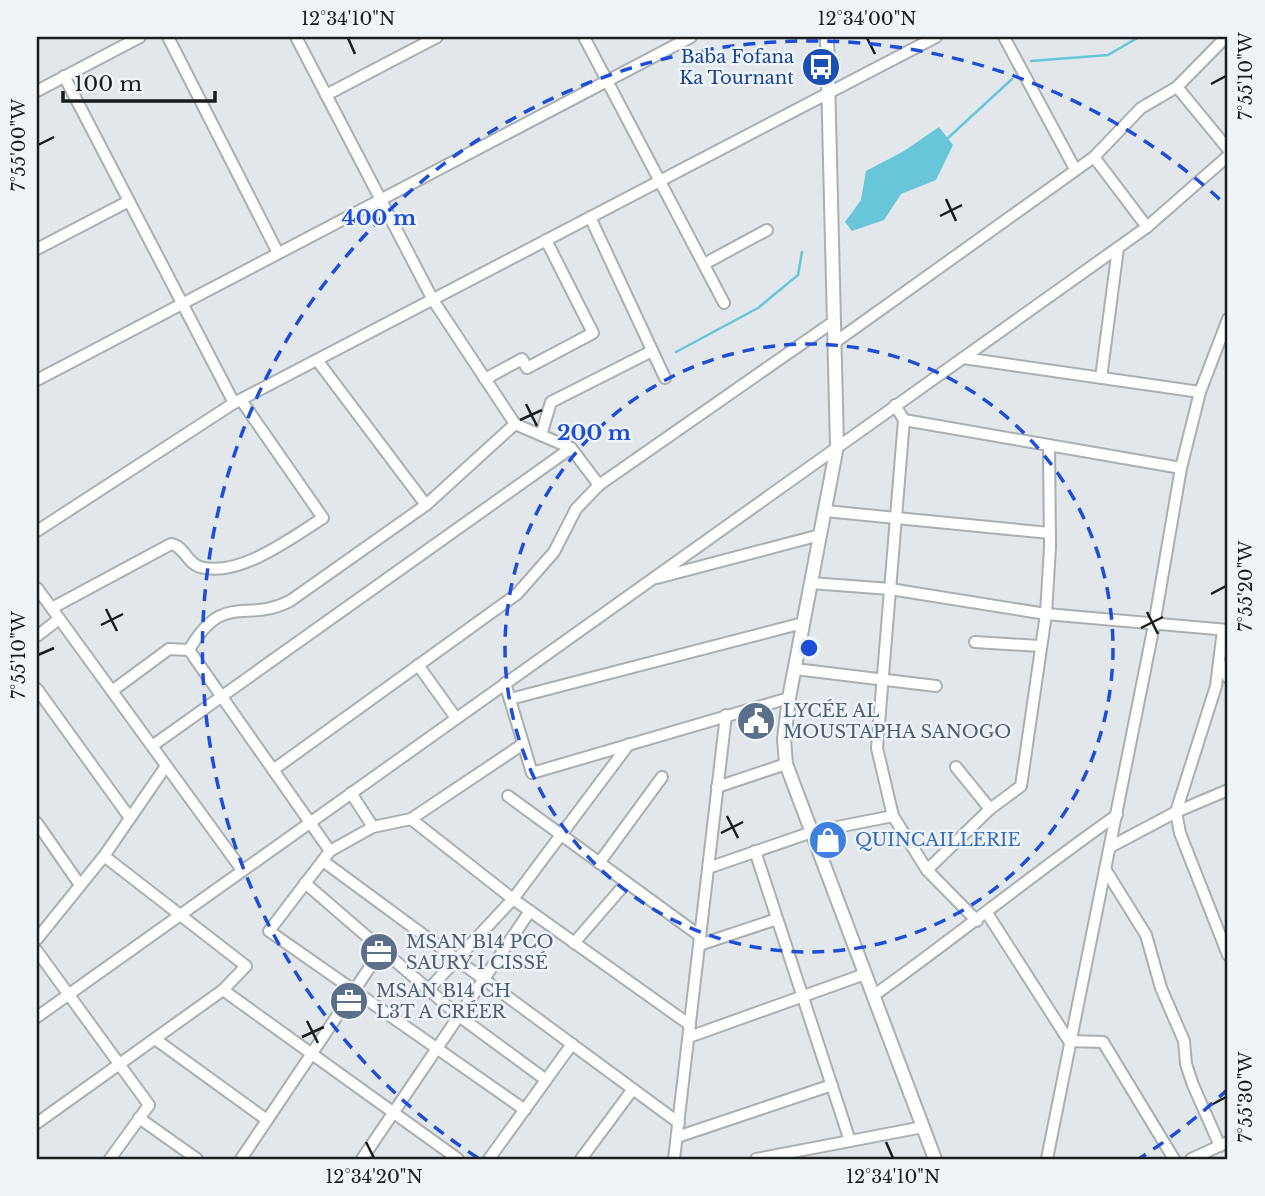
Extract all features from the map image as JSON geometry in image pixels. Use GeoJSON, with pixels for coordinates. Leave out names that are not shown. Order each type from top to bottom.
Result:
{"type":"FeatureCollection","features":[{"type":"Feature","properties":{"kind":"street"},"geometry":{"type":"LineString","coordinates":[[37,91],[140,37]]}},
{"type":"Feature","properties":{"kind":"street"},"geometry":{"type":"LineString","coordinates":[[168,37],[278,253]]}},
{"type":"Feature","properties":{"kind":"street"},"geometry":{"type":"LineString","coordinates":[[296,37],[433,300],[515,424],[571,448],[599,485]]}},
{"type":"Feature","properties":{"kind":"street"},"geometry":{"type":"LineString","coordinates":[[326,95],[437,37]]}},
{"type":"Feature","properties":{"kind":"street"},"geometry":{"type":"LineString","coordinates":[[584,37],[724,303]]}},
{"type":"Feature","properties":{"kind":"street"},"geometry":{"type":"LineString","coordinates":[[37,380],[691,37]]}},
{"type":"Feature","properties":{"kind":"street"},"geometry":{"type":"LineString","coordinates":[[827,37],[837,446],[789,698],[784,739],[786,764],[935,1159]]}},
{"type":"Feature","properties":{"kind":"street"},"geometry":{"type":"LineString","coordinates":[[37,531],[237,402],[936,37]]}},
{"type":"Feature","properties":{"kind":"street"},"geometry":{"type":"LineString","coordinates":[[1004,37],[1075,169]]}},
{"type":"Feature","properties":{"kind":"street"},"geometry":{"type":"LineString","coordinates":[[834,343],[1094,157],[1141,108],[1177,87],[1226,37]]}},
{"type":"Feature","properties":{"kind":"street"},"geometry":{"type":"LineString","coordinates":[[52,608],[172,544],[178,545],[194,564],[202,568],[243,564],[323,518],[237,402],[182,303],[64,76]]}},
{"type":"Feature","properties":{"kind":"street"},"geometry":{"type":"LineString","coordinates":[[1177,87],[1228,149]]}},
{"type":"Feature","properties":{"kind":"street"},"geometry":{"type":"LineString","coordinates":[[37,1017],[1118,248],[1147,227],[1228,156]]}},
{"type":"Feature","properties":{"kind":"street"},"geometry":{"type":"LineString","coordinates":[[1094,157],[1147,227]]}},
{"type":"Feature","properties":{"kind":"street"},"geometry":{"type":"LineString","coordinates":[[37,249],[129,201]]}},
{"type":"Feature","properties":{"kind":"street"},"geometry":{"type":"LineString","coordinates":[[590,217],[665,378]]}},
{"type":"Feature","properties":{"kind":"street"},"geometry":{"type":"LineString","coordinates":[[704,264],[767,230]]}},
{"type":"Feature","properties":{"kind":"street"},"geometry":{"type":"LineString","coordinates":[[485,379],[522,359],[527,368],[593,333],[546,240]]}},
{"type":"Feature","properties":{"kind":"street"},"geometry":{"type":"LineString","coordinates":[[1101,378],[1118,248]]}},
{"type":"Feature","properties":{"kind":"street"},"geometry":{"type":"LineString","coordinates":[[1047,1159],[1154,625],[1181,468],[1200,392],[1228,319]]}},
{"type":"Feature","properties":{"kind":"street"},"geometry":{"type":"LineString","coordinates":[[273,770],[517,594],[554,552],[576,509],[599,485],[833,322]]}},
{"type":"Feature","properties":{"kind":"street"},"geometry":{"type":"LineString","coordinates":[[541,435],[551,402],[652,351]]}},
{"type":"Feature","properties":{"kind":"street"},"geometry":{"type":"LineString","coordinates":[[963,358],[1200,392]]}},
{"type":"Feature","properties":{"kind":"street"},"geometry":{"type":"LineString","coordinates":[[317,360],[426,505]]}},
{"type":"Feature","properties":{"kind":"street"},"geometry":{"type":"LineString","coordinates":[[895,405],[904,420],[877,748],[893,816],[927,870],[977,922]]}},
{"type":"Feature","properties":{"kind":"street"},"geometry":{"type":"LineString","coordinates":[[904,420],[1181,468]]}},
{"type":"Feature","properties":{"kind":"street"},"geometry":{"type":"LineString","coordinates":[[189,650],[201,630],[217,618],[235,610],[273,610],[290,601],[426,505],[515,424]]}},
{"type":"Feature","properties":{"kind":"street"},"geometry":{"type":"LineString","coordinates":[[927,870],[990,809],[1021,786],[1046,614],[1050,533],[1049,445]]}},
{"type":"Feature","properties":{"kind":"street"},"geometry":{"type":"LineString","coordinates":[[152,746],[571,448]]}},
{"type":"Feature","properties":{"kind":"street"},"geometry":{"type":"LineString","coordinates":[[825,511],[1050,533]]}},
{"type":"Feature","properties":{"kind":"street"},"geometry":{"type":"LineString","coordinates":[[648,581],[820,535]]}},
{"type":"Feature","properties":{"kind":"street"},"geometry":{"type":"LineString","coordinates":[[811,583],[891,589],[1046,614],[1226,630],[1216,686],[1176,812],[1184,846],[1228,955]]}},
{"type":"Feature","properties":{"kind":"street"},"geometry":{"type":"LineString","coordinates":[[37,588],[242,870]]}},
{"type":"Feature","properties":{"kind":"street"},"geometry":{"type":"LineString","coordinates":[[37,636],[59,619]]}},
{"type":"Feature","properties":{"kind":"street"},"geometry":{"type":"LineString","coordinates":[[510,699],[803,623]]}},
{"type":"Feature","properties":{"kind":"street"},"geometry":{"type":"LineString","coordinates":[[975,642],[1040,646]]}},
{"type":"Feature","properties":{"kind":"street"},"geometry":{"type":"LineString","coordinates":[[112,691],[169,649],[189,650]]}},
{"type":"Feature","properties":{"kind":"street"},"geometry":{"type":"LineString","coordinates":[[189,650],[330,851]]}},
{"type":"Feature","properties":{"kind":"street"},"geometry":{"type":"LineString","coordinates":[[1219,661],[1228,678]]}},
{"type":"Feature","properties":{"kind":"street"},"geometry":{"type":"LineString","coordinates":[[418,665],[456,718]]}},
{"type":"Feature","properties":{"kind":"street"},"geometry":{"type":"LineString","coordinates":[[795,669],[936,686]]}},
{"type":"Feature","properties":{"kind":"street"},"geometry":{"type":"LineString","coordinates":[[505,683],[532,773],[789,698]]}},
{"type":"Feature","properties":{"kind":"street"},"geometry":{"type":"LineString","coordinates":[[37,689],[130,818]]}},
{"type":"Feature","properties":{"kind":"street"},"geometry":{"type":"LineString","coordinates":[[672,1157],[679,1123],[726,715]]}},
{"type":"Feature","properties":{"kind":"street"},"geometry":{"type":"LineString","coordinates":[[523,744],[411,819],[373,827],[330,851],[269,930],[524,1110]]}},
{"type":"Feature","properties":{"kind":"street"},"geometry":{"type":"LineString","coordinates":[[429,989],[513,899],[563,836],[629,744]]}},
{"type":"Feature","properties":{"kind":"street"},"geometry":{"type":"LineString","coordinates":[[717,787],[786,764]]}},
{"type":"Feature","properties":{"kind":"street"},"geometry":{"type":"LineString","coordinates":[[37,939],[104,856],[166,766]]}},
{"type":"Feature","properties":{"kind":"street"},"geometry":{"type":"LineString","coordinates":[[957,767],[990,809]]}},
{"type":"Feature","properties":{"kind":"street"},"geometry":{"type":"LineString","coordinates":[[599,863],[663,777]]}},
{"type":"Feature","properties":{"kind":"street"},"geometry":{"type":"LineString","coordinates":[[1110,847],[1176,812],[1228,790]]}},
{"type":"Feature","properties":{"kind":"street"},"geometry":{"type":"LineString","coordinates":[[351,793],[373,827]]}},
{"type":"Feature","properties":{"kind":"street"},"geometry":{"type":"LineString","coordinates":[[508,796],[699,940]]}},
{"type":"Feature","properties":{"kind":"street"},"geometry":{"type":"LineString","coordinates":[[873,996],[977,922],[1018,885],[1117,814]]}},
{"type":"Feature","properties":{"kind":"street"},"geometry":{"type":"LineString","coordinates":[[708,869],[812,832],[893,816]]}},
{"type":"Feature","properties":{"kind":"street"},"geometry":{"type":"LineString","coordinates":[[411,819],[689,1031]]}},
{"type":"Feature","properties":{"kind":"street"},"geometry":{"type":"LineString","coordinates":[[37,823],[80,885]]}},
{"type":"Feature","properties":{"kind":"street"},"geometry":{"type":"LineString","coordinates":[[755,851],[850,1141]]}},
{"type":"Feature","properties":{"kind":"street"},"geometry":{"type":"LineString","coordinates":[[37,1123],[223,990],[246,965],[104,856]]}},
{"type":"Feature","properties":{"kind":"street"},"geometry":{"type":"LineString","coordinates":[[323,860],[679,1123]]}},
{"type":"Feature","properties":{"kind":"street"},"geometry":{"type":"LineString","coordinates":[[1105,869],[1143,928],[1161,988],[1184,1041],[1186,1064],[1193,1085],[1224,1144],[1191,1159]]}},
{"type":"Feature","properties":{"kind":"street"},"geometry":{"type":"LineString","coordinates":[[305,883],[459,1016],[546,1080]]}},
{"type":"Feature","properties":{"kind":"street"},"geometry":{"type":"LineString","coordinates":[[574,943],[626,883]]}},
{"type":"Feature","properties":{"kind":"street"},"geometry":{"type":"LineString","coordinates":[[362,1159],[530,911]]}},
{"type":"Feature","properties":{"kind":"street"},"geometry":{"type":"LineString","coordinates":[[986,913],[1069,1041]]}},
{"type":"Feature","properties":{"kind":"street"},"geometry":{"type":"LineString","coordinates":[[699,940],[777,919]]}},
{"type":"Feature","properties":{"kind":"street"},"geometry":{"type":"LineString","coordinates":[[241,1159],[382,949]]}},
{"type":"Feature","properties":{"kind":"street"},"geometry":{"type":"LineString","coordinates":[[37,951],[149,1105],[110,1159]]}},
{"type":"Feature","properties":{"kind":"street"},"geometry":{"type":"LineString","coordinates":[[689,1031],[866,974]]}},
{"type":"Feature","properties":{"kind":"street"},"geometry":{"type":"LineString","coordinates":[[223,990],[458,1159]]}},
{"type":"Feature","properties":{"kind":"street"},"geometry":{"type":"LineString","coordinates":[[155,1039],[267,1120]]}},
{"type":"Feature","properties":{"kind":"street"},"geometry":{"type":"LineString","coordinates":[[1069,1041],[1103,1042],[1174,1159]]}},
{"type":"Feature","properties":{"kind":"street"},"geometry":{"type":"LineString","coordinates":[[489,1159],[572,1044]]}},
{"type":"Feature","properties":{"kind":"street"},"geometry":{"type":"LineString","coordinates":[[677,1138],[832,1085]]}},
{"type":"Feature","properties":{"kind":"street"},"geometry":{"type":"LineString","coordinates":[[580,1159],[632,1089]]}},
{"type":"Feature","properties":{"kind":"street"},"geometry":{"type":"LineString","coordinates":[[139,1118],[197,1159]]}},
{"type":"Feature","properties":{"kind":"street"},"geometry":{"type":"LineString","coordinates":[[756,1159],[923,1127]]}},
{"type":"Feature","properties":{"kind":"water"},"geometry":{"type":"Polygon","coordinates":[[[939,127],[953,145],[936,180],[901,194],[884,220],[852,231],[845,222],[861,200],[866,171],[904,151],[939,127]]]}},
{"type":"Feature","properties":{"kind":"waterway"},"geometry":{"type":"LineString","coordinates":[[1031,61],[1108,55],[1139,37]]}},
{"type":"Feature","properties":{"kind":"waterway"},"geometry":{"type":"LineString","coordinates":[[948,138],[1012,79]]}},
{"type":"Feature","properties":{"kind":"waterway"},"geometry":{"type":"LineString","coordinates":[[676,352],[758,308],[798,275],[802,252]]}},
{"type":"Feature","properties":{"kind":"place","name":"Baba Fofana Ka Tournant"},"geometry":{"type":"Point","coordinates":[821,67]}},
{"type":"Feature","properties":{"kind":"place","name":"LYCÉE AL MOUSTAPHA SANOGO"},"geometry":{"type":"Point","coordinates":[756,721]}},
{"type":"Feature","properties":{"kind":"place","name":"QUINCAILLERIE"},"geometry":{"type":"Point","coordinates":[828,840]}},
{"type":"Feature","properties":{"kind":"place","name":"MSAN B14 PCO SAURY I CISSÉ"},"geometry":{"type":"Point","coordinates":[379,952]}},
{"type":"Feature","properties":{"kind":"place","name":"MSAN B14 CH L3T A CRÉER"},"geometry":{"type":"Point","coordinates":[349,1001]}}]}
